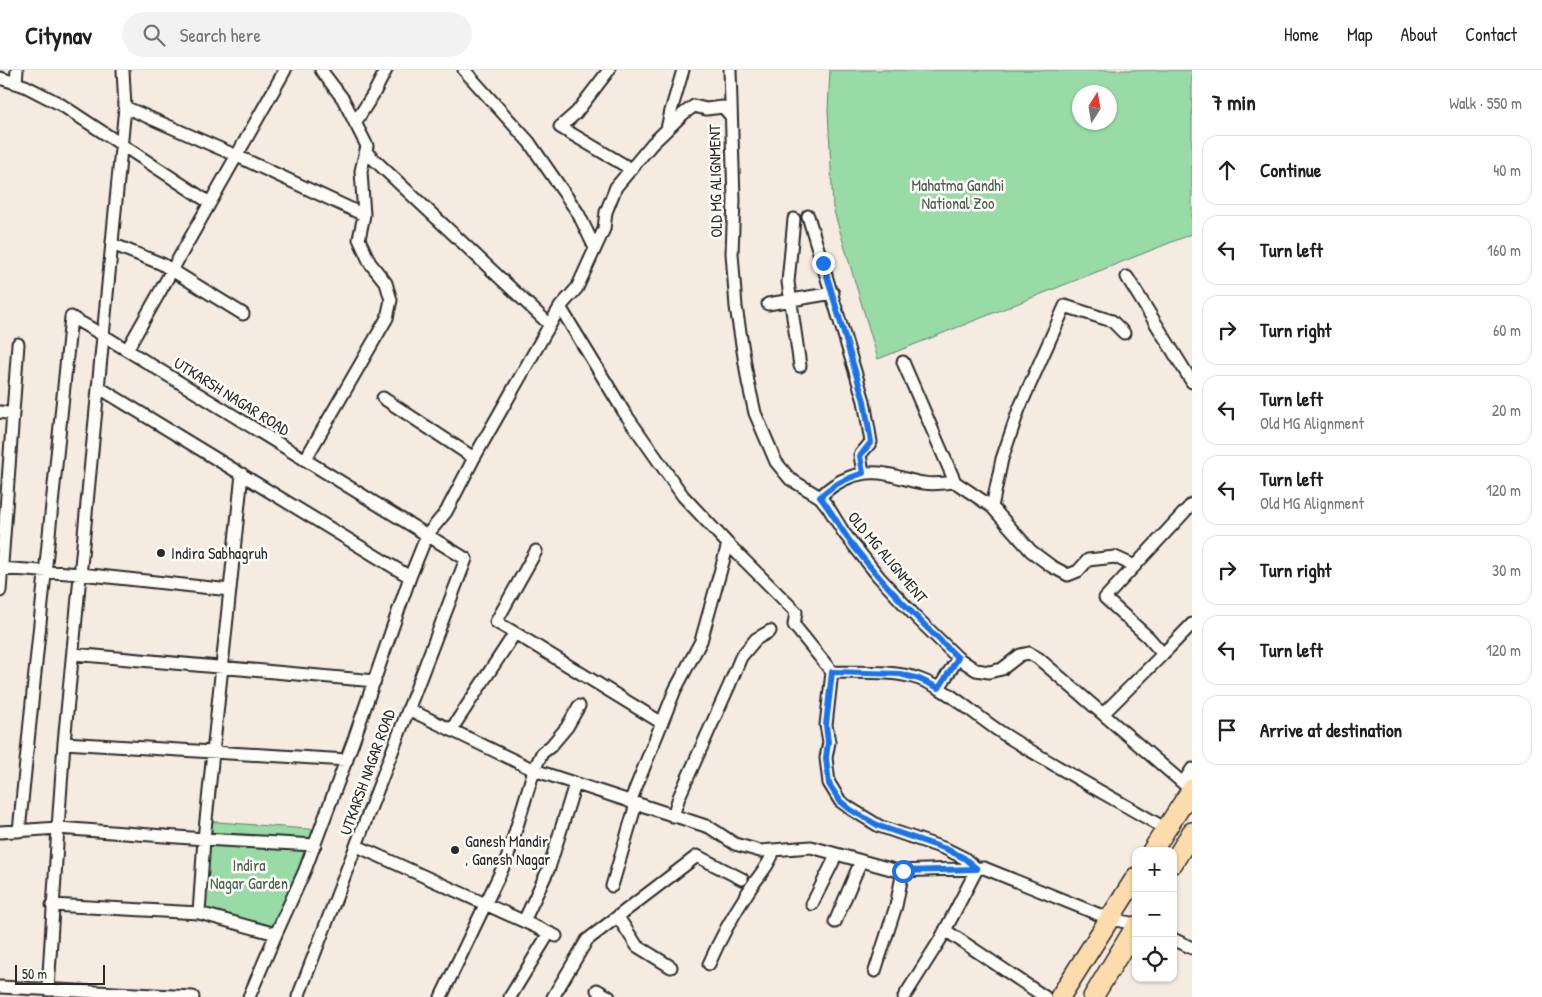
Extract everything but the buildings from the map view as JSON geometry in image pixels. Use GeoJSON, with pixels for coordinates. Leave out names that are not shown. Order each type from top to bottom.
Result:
{"type":"FeatureCollection","features":[{"type":"Feature","properties":{"kind":"main road"},"geometry":{"type":"LineString","coordinates":[[1155,847],[1189,788]]}},
{"type":"Feature","properties":{"kind":"main road"},"geometry":{"type":"LineString","coordinates":[[1177,858],[1190,841]]}},
{"type":"Feature","properties":{"kind":"main road"},"geometry":{"type":"LineString","coordinates":[[1060,997],[1132,883]]}},
{"type":"Feature","properties":{"kind":"main road"},"geometry":{"type":"LineString","coordinates":[[1093,997],[1132,932]]}},
{"type":"Feature","properties":{"kind":"street"},"geometry":{"type":"LineString","coordinates":[[16,83],[17,70]]}},
{"type":"Feature","properties":{"kind":"street"},"geometry":{"type":"LineString","coordinates":[[48,990],[52,905],[64,743],[122,145],[125,107],[123,70]]}},
{"type":"Feature","properties":{"kind":"street"},"geometry":{"type":"LineString","coordinates":[[127,350],[285,70]]}},
{"type":"Feature","properties":{"kind":"street"},"geometry":{"type":"LineString","coordinates":[[305,460],[387,318],[392,300],[386,283],[370,263],[359,239],[364,215],[361,172],[367,146],[343,100],[321,70]]}},
{"type":"Feature","properties":{"kind":"street"},"geometry":{"type":"LineString","coordinates":[[355,122],[386,70]]}},
{"type":"Feature","properties":{"kind":"street"},"geometry":{"type":"LineString","coordinates":[[464,70],[529,142],[578,213],[595,248]]}},
{"type":"Feature","properties":{"kind":"street"},"geometry":{"type":"LineString","coordinates":[[609,70],[576,113],[560,127],[631,169]]}},
{"type":"Feature","properties":{"kind":"street"},"geometry":{"type":"LineString","coordinates":[[668,128],[682,70]]}},
{"type":"Feature","properties":{"kind":"street","name":"OLD MG ALIGNMENT"},"geometry":{"type":"LineString","coordinates":[[730,70],[734,200],[733,274],[754,413],[767,443],[782,470],[800,486],[820,497],[844,533],[879,577],[958,658],[976,670],[989,672],[1002,669],[1020,655],[1028,653],[1038,658],[1103,714]]}},
{"type":"Feature","properties":{"kind":"street"},"geometry":{"type":"LineString","coordinates":[[0,78],[25,86],[60,104],[210,203]]}},
{"type":"Feature","properties":{"kind":"street"},"geometry":{"type":"LineString","coordinates":[[249,997],[306,870],[427,535],[446,512],[474,458],[560,306],[578,288],[604,229],[606,212],[616,187],[668,128],[694,106],[706,109],[723,107],[730,115]]}},
{"type":"Feature","properties":{"kind":"street"},"geometry":{"type":"LineString","coordinates":[[125,107],[364,215]]}},
{"type":"Feature","properties":{"kind":"street"},"geometry":{"type":"LineString","coordinates":[[366,152],[549,324]]}},
{"type":"Feature","properties":{"kind":"street"},"geometry":{"type":"LineString","coordinates":[[808,216],[864,401],[871,442],[860,456],[863,473]]}},
{"type":"Feature","properties":{"kind":"street"},"geometry":{"type":"LineString","coordinates":[[794,219],[788,282],[800,366]]}},
{"type":"Feature","properties":{"kind":"street"},"geometry":{"type":"LineString","coordinates":[[112,244],[162,264],[243,314]]}},
{"type":"Feature","properties":{"kind":"street"},"geometry":{"type":"LineString","coordinates":[[1127,277],[1192,382]]}},
{"type":"Feature","properties":{"kind":"street"},"geometry":{"type":"LineString","coordinates":[[768,304],[832,293]]}},
{"type":"Feature","properties":{"kind":"street"},"geometry":{"type":"LineString","coordinates":[[560,306],[624,412],[684,496],[728,544],[796,612],[794,625],[832,672],[826,725],[828,742],[826,758],[829,784],[840,801],[851,810],[879,826],[946,849],[964,858],[977,869]]}},
{"type":"Feature","properties":{"kind":"street"},"geometry":{"type":"LineString","coordinates":[[992,507],[1002,458],[1019,409],[1065,306],[1112,320],[1124,333]]}},
{"type":"Feature","properties":{"kind":"street","name":"UTKARSH NAGAR ROAD"},"geometry":{"type":"LineString","coordinates":[[45,570],[71,317],[104,335],[466,559],[298,997]]}},
{"type":"Feature","properties":{"kind":"street"},"geometry":{"type":"LineString","coordinates":[[0,591],[3,503],[13,414],[18,344]]}},
{"type":"Feature","properties":{"kind":"street"},"geometry":{"type":"LineString","coordinates":[[903,362],[955,482],[992,507],[1031,551],[1051,566],[1068,575],[1078,571],[1088,560],[1115,557],[1135,566]]}},
{"type":"Feature","properties":{"kind":"street"},"geometry":{"type":"LineString","coordinates":[[98,387],[410,578]]}},
{"type":"Feature","properties":{"kind":"street"},"geometry":{"type":"LineString","coordinates":[[383,398],[474,458]]}},
{"type":"Feature","properties":{"kind":"street"},"geometry":{"type":"LineString","coordinates":[[0,412],[13,414]]}},
{"type":"Feature","properties":{"kind":"street"},"geometry":{"type":"LineString","coordinates":[[820,497],[840,481],[863,473],[886,474],[924,484],[955,482]]}},
{"type":"Feature","properties":{"kind":"street"},"geometry":{"type":"LineString","coordinates":[[199,913],[204,840],[242,474]]}},
{"type":"Feature","properties":{"kind":"street"},"geometry":{"type":"LineString","coordinates":[[1163,654],[1148,637],[1105,598],[1192,504]]}},
{"type":"Feature","properties":{"kind":"street"},"geometry":{"type":"LineString","coordinates":[[612,886],[633,803],[675,690],[701,641],[728,544]]}},
{"type":"Feature","properties":{"kind":"street"},"geometry":{"type":"LineString","coordinates":[[536,551],[496,622],[662,723]]}},
{"type":"Feature","properties":{"kind":"street"},"geometry":{"type":"LineString","coordinates":[[1,568],[45,570],[230,590]]}},
{"type":"Feature","properties":{"kind":"street"},"geometry":{"type":"LineString","coordinates":[[19,831],[45,570]]}},
{"type":"Feature","properties":{"kind":"street"},"geometry":{"type":"LineString","coordinates":[[1189,788],[1103,714],[1192,624]]}},
{"type":"Feature","properties":{"kind":"street"},"geometry":{"type":"LineString","coordinates":[[673,816],[679,797],[741,658],[756,639],[770,631]]}},
{"type":"Feature","properties":{"kind":"street"},"geometry":{"type":"LineString","coordinates":[[451,730],[515,633]]}},
{"type":"Feature","properties":{"kind":"street"},"geometry":{"type":"LineString","coordinates":[[73,654],[375,681]]}},
{"type":"Feature","properties":{"kind":"street"},"geometry":{"type":"LineString","coordinates":[[939,688],[958,658]]}},
{"type":"Feature","properties":{"kind":"street"},"geometry":{"type":"LineString","coordinates":[[832,672],[900,674],[919,679],[939,688],[1000,732],[1166,829]]}},
{"type":"Feature","properties":{"kind":"street"},"geometry":{"type":"LineString","coordinates":[[441,997],[507,859],[534,770],[542,753],[551,746],[567,727],[579,706]]}},
{"type":"Feature","properties":{"kind":"street"},"geometry":{"type":"LineString","coordinates":[[408,709],[534,770],[709,827],[735,844],[760,851],[811,847],[885,869],[903,871],[984,868],[1110,919],[1132,924]]}},
{"type":"Feature","properties":{"kind":"street"},"geometry":{"type":"LineString","coordinates":[[64,743],[347,760]]}},
{"type":"Feature","properties":{"kind":"street"},"geometry":{"type":"LineString","coordinates":[[1189,788],[1192,769]]}},
{"type":"Feature","properties":{"kind":"street"},"geometry":{"type":"LineString","coordinates":[[524,922],[549,868],[575,784]]}},
{"type":"Feature","properties":{"kind":"street"},"geometry":{"type":"LineString","coordinates":[[0,832],[58,828],[204,840],[314,845]]}},
{"type":"Feature","properties":{"kind":"street"},"geometry":{"type":"LineString","coordinates":[[357,846],[553,934],[510,997]]}},
{"type":"Feature","properties":{"kind":"street"},"geometry":{"type":"LineString","coordinates":[[709,964],[720,940],[748,891],[771,860],[774,850]]}},
{"type":"Feature","properties":{"kind":"street"},"geometry":{"type":"LineString","coordinates":[[812,904],[834,862],[835,854]]}},
{"type":"Feature","properties":{"kind":"street"},"geometry":{"type":"LineString","coordinates":[[552,997],[587,940],[698,856],[742,879]]}},
{"type":"Feature","properties":{"kind":"street"},"geometry":{"type":"LineString","coordinates":[[834,922],[861,861]]}},
{"type":"Feature","properties":{"kind":"street"},"geometry":{"type":"LineString","coordinates":[[904,997],[945,930],[977,869]]}},
{"type":"Feature","properties":{"kind":"street"},"geometry":{"type":"LineString","coordinates":[[875,971],[896,906],[903,871]]}},
{"type":"Feature","properties":{"kind":"street"},"geometry":{"type":"LineString","coordinates":[[52,905],[199,913],[276,934]]}},
{"type":"Feature","properties":{"kind":"street"},"geometry":{"type":"LineString","coordinates":[[618,917],[637,946],[671,967]]}},
{"type":"Feature","properties":{"kind":"street"},"geometry":{"type":"LineString","coordinates":[[945,930],[1045,997]]}},
{"type":"Feature","properties":{"kind":"street"},"geometry":{"type":"LineString","coordinates":[[1177,941],[1192,948]]}},
{"type":"Feature","properties":{"kind":"street"},"geometry":{"type":"LineString","coordinates":[[0,987],[48,990],[60,994],[193,997]]}},
{"type":"Feature","properties":{"kind":"street"},"geometry":{"type":"LineString","coordinates":[[597,990],[609,997]]}},
{"type":"Feature","properties":{"kind":"green space","name":"Mahatma Gandhi National Zoo"},"geometry":{"type":"Polygon","coordinates":[[[830,70],[1192,70],[1192,234],[878,359],[833,208],[828,110],[830,70]]]}},
{"type":"Feature","properties":{"kind":"green space","name":"Indira Nagar Garden"},"geometry":{"type":"Polygon","coordinates":[[[206,821],[320,830],[276,934],[199,913],[206,821]]]}},
{"type":"Feature","properties":{"kind":"place","name":"Indira Sabhagruh"},"geometry":{"type":"Point","coordinates":[161,553]}},
{"type":"Feature","properties":{"kind":"place","name":"Ganesh Mandir , Ganesh Nagar"},"geometry":{"type":"Point","coordinates":[455,850]}},
{"type":"Feature","properties":{"kind":"route"},"geometry":{"type":"LineString","coordinates":[[823,263],[864,401],[871,442],[860,456],[863,473],[840,481],[820,497],[855,548],[879,577],[958,658],[939,688],[919,679],[900,674],[832,672],[826,725],[828,742],[826,758],[829,784],[840,801],[851,810],[879,826],[946,849],[964,858],[977,869],[903,871]]}}]}
